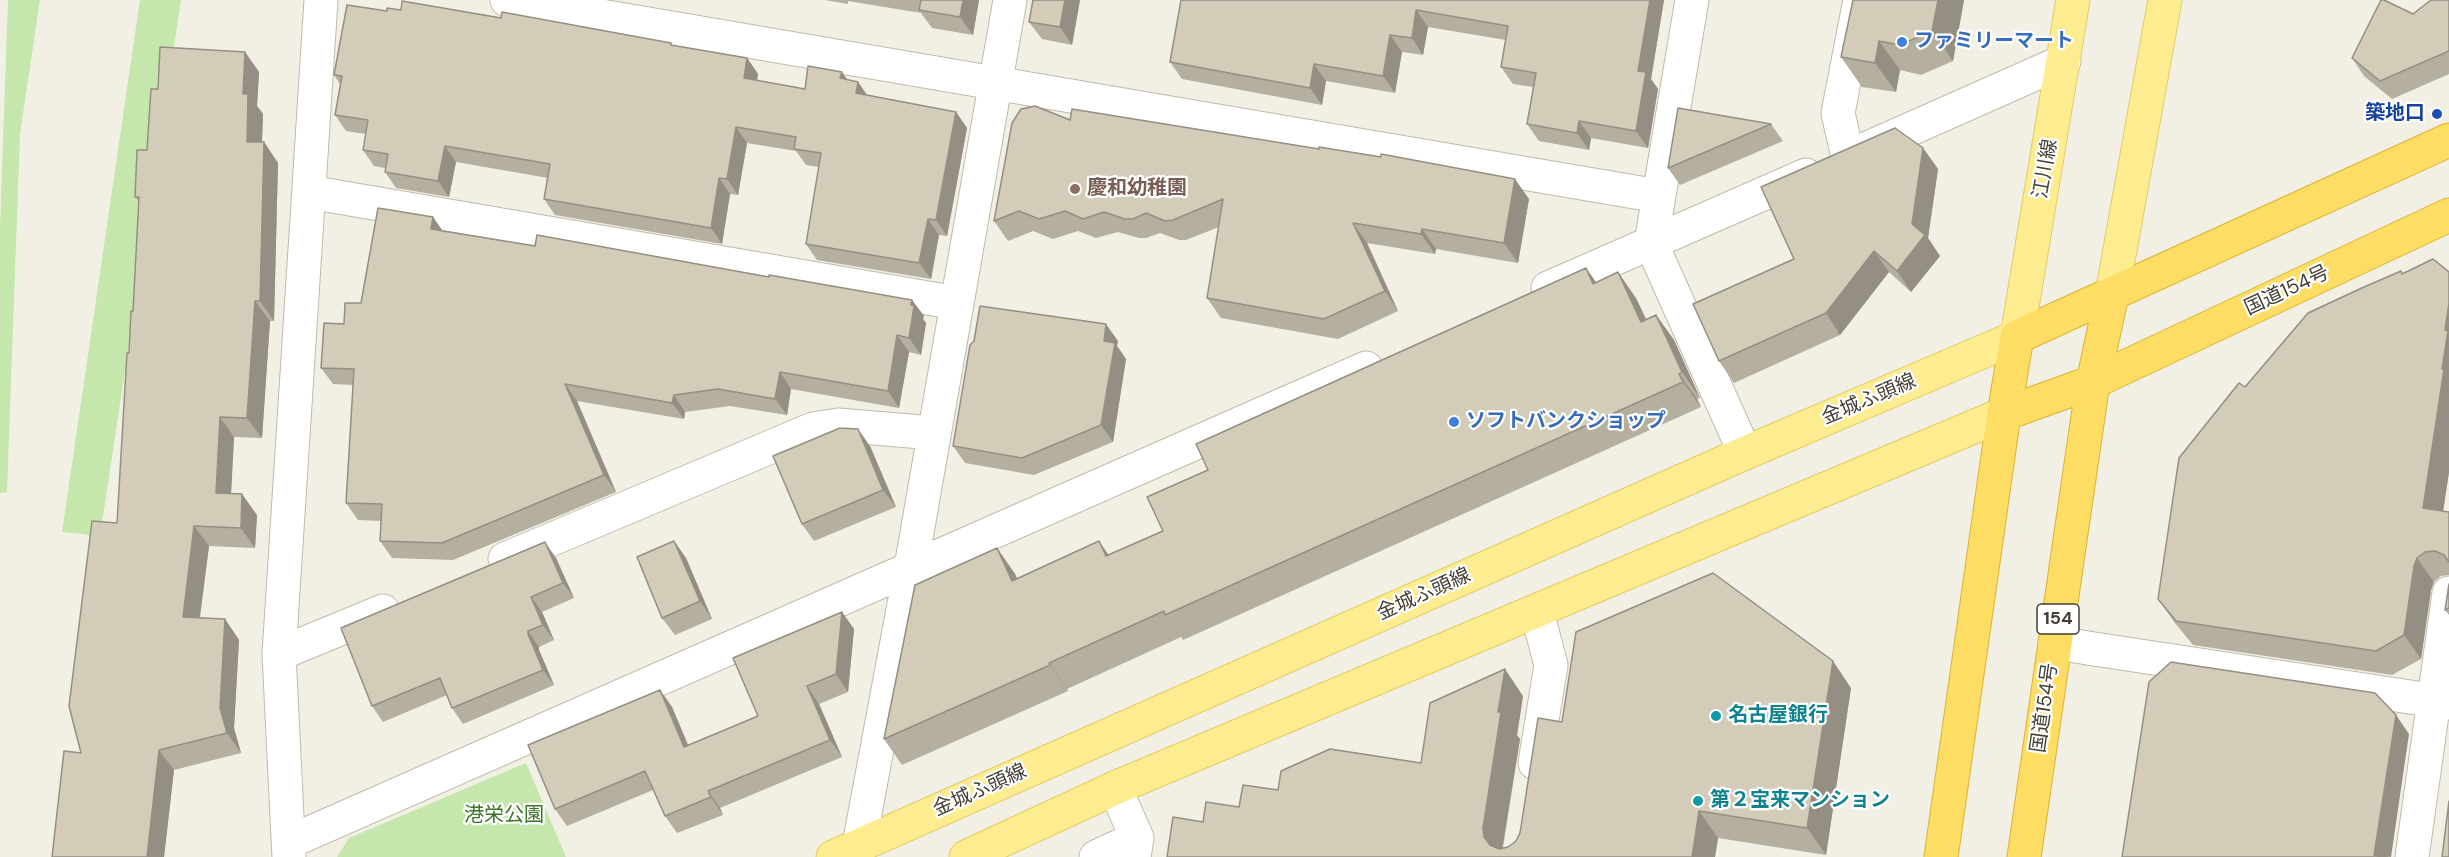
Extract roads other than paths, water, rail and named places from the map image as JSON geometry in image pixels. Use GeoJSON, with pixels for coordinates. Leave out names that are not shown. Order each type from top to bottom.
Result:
{"type":"FeatureCollection","features":[{"type":"Feature","properties":{"kind":"highway"},"geometry":{"type":"LineString","coordinates":[[1941,857],[2004,414],[2018,337],[2449,140]]}},
{"type":"Feature","properties":{"kind":"highway","name":"国道154号"},"geometry":{"type":"LineString","coordinates":[[2004,414],[2093,382],[2449,215]]}},
{"type":"Feature","properties":{"kind":"highway","name":"国道154号"},"geometry":{"type":"LineString","coordinates":[[2024,857],[2093,382],[2112,294]]}},
{"type":"Feature","properties":{"kind":"main road","name":"江川線"},"geometry":{"type":"LineString","coordinates":[[2018,337],[2073,0]]}},
{"type":"Feature","properties":{"kind":"main road"},"geometry":{"type":"LineString","coordinates":[[2112,294],[2165,0]]}},
{"type":"Feature","properties":{"kind":"main road","name":"金城ふ頭線"},"geometry":{"type":"LineString","coordinates":[[846,851],[1745,453],[2018,337]]}},
{"type":"Feature","properties":{"kind":"main road"},"geometry":{"type":"LineString","coordinates":[[966,857],[1115,788],[2004,414]]}},
{"type":"Feature","properties":{"kind":"street"},"geometry":{"type":"LineString","coordinates":[[321,0],[279,654],[289,850],[911,567],[1390,358]]}},
{"type":"Feature","properties":{"kind":"street"},"geometry":{"type":"LineString","coordinates":[[507,0],[1658,196]]}},
{"type":"Feature","properties":{"kind":"street"},"geometry":{"type":"LineString","coordinates":[[846,851],[911,567],[1010,0]]}},
{"type":"Feature","properties":{"kind":"street"},"geometry":{"type":"LineString","coordinates":[[1692,0],[1651,243],[1745,453]]}},
{"type":"Feature","properties":{"kind":"street"},"geometry":{"type":"LineString","coordinates":[[1848,157],[1838,113],[1860,0]]}},
{"type":"Feature","properties":{"kind":"street"},"geometry":{"type":"LineString","coordinates":[[1520,300],[2064,61]]}},
{"type":"Feature","properties":{"kind":"street"},"geometry":{"type":"LineString","coordinates":[[309,192],[957,303]]}},
{"type":"Feature","properties":{"kind":"street"},"geometry":{"type":"LineString","coordinates":[[476,572],[813,429],[838,425],[934,433]]}},
{"type":"Feature","properties":{"kind":"street"},"geometry":{"type":"LineString","coordinates":[[2412,857],[2441,702],[2449,593]]}},
{"type":"Feature","properties":{"kind":"street"},"geometry":{"type":"LineString","coordinates":[[279,654],[410,599]]}},
{"type":"Feature","properties":{"kind":"street"},"geometry":{"type":"LineString","coordinates":[[1531,789],[1551,665],[1537,612]]}},
{"type":"Feature","properties":{"kind":"street"},"geometry":{"type":"LineString","coordinates":[[2055,643],[2441,702]]}},
{"type":"Feature","properties":{"kind":"street"},"geometry":{"type":"LineString","coordinates":[[1096,857],[1136,848],[1115,788]]}},
{"type":"Feature","properties":{"kind":"place","name":"ファミリーマート"},"geometry":{"type":"Point","coordinates":[1902,42]}},
{"type":"Feature","properties":{"kind":"place","name":"築地口"},"geometry":{"type":"Point","coordinates":[2437,114]}},
{"type":"Feature","properties":{"kind":"place","name":"慶和幼稚園"},"geometry":{"type":"Point","coordinates":[1075,189]}},
{"type":"Feature","properties":{"kind":"place","name":"ソフトバンクショップ"},"geometry":{"type":"Point","coordinates":[1454,422]}},
{"type":"Feature","properties":{"kind":"place","name":"名古屋銀行"},"geometry":{"type":"Point","coordinates":[1716,716]}},
{"type":"Feature","properties":{"kind":"place","name":"第２宝来マンション"},"geometry":{"type":"Point","coordinates":[1698,801]}},
{"type":"Feature","properties":{"kind":"park label","name":"港栄公園"},"geometry":{"type":"Point","coordinates":[504,816]}}]}
